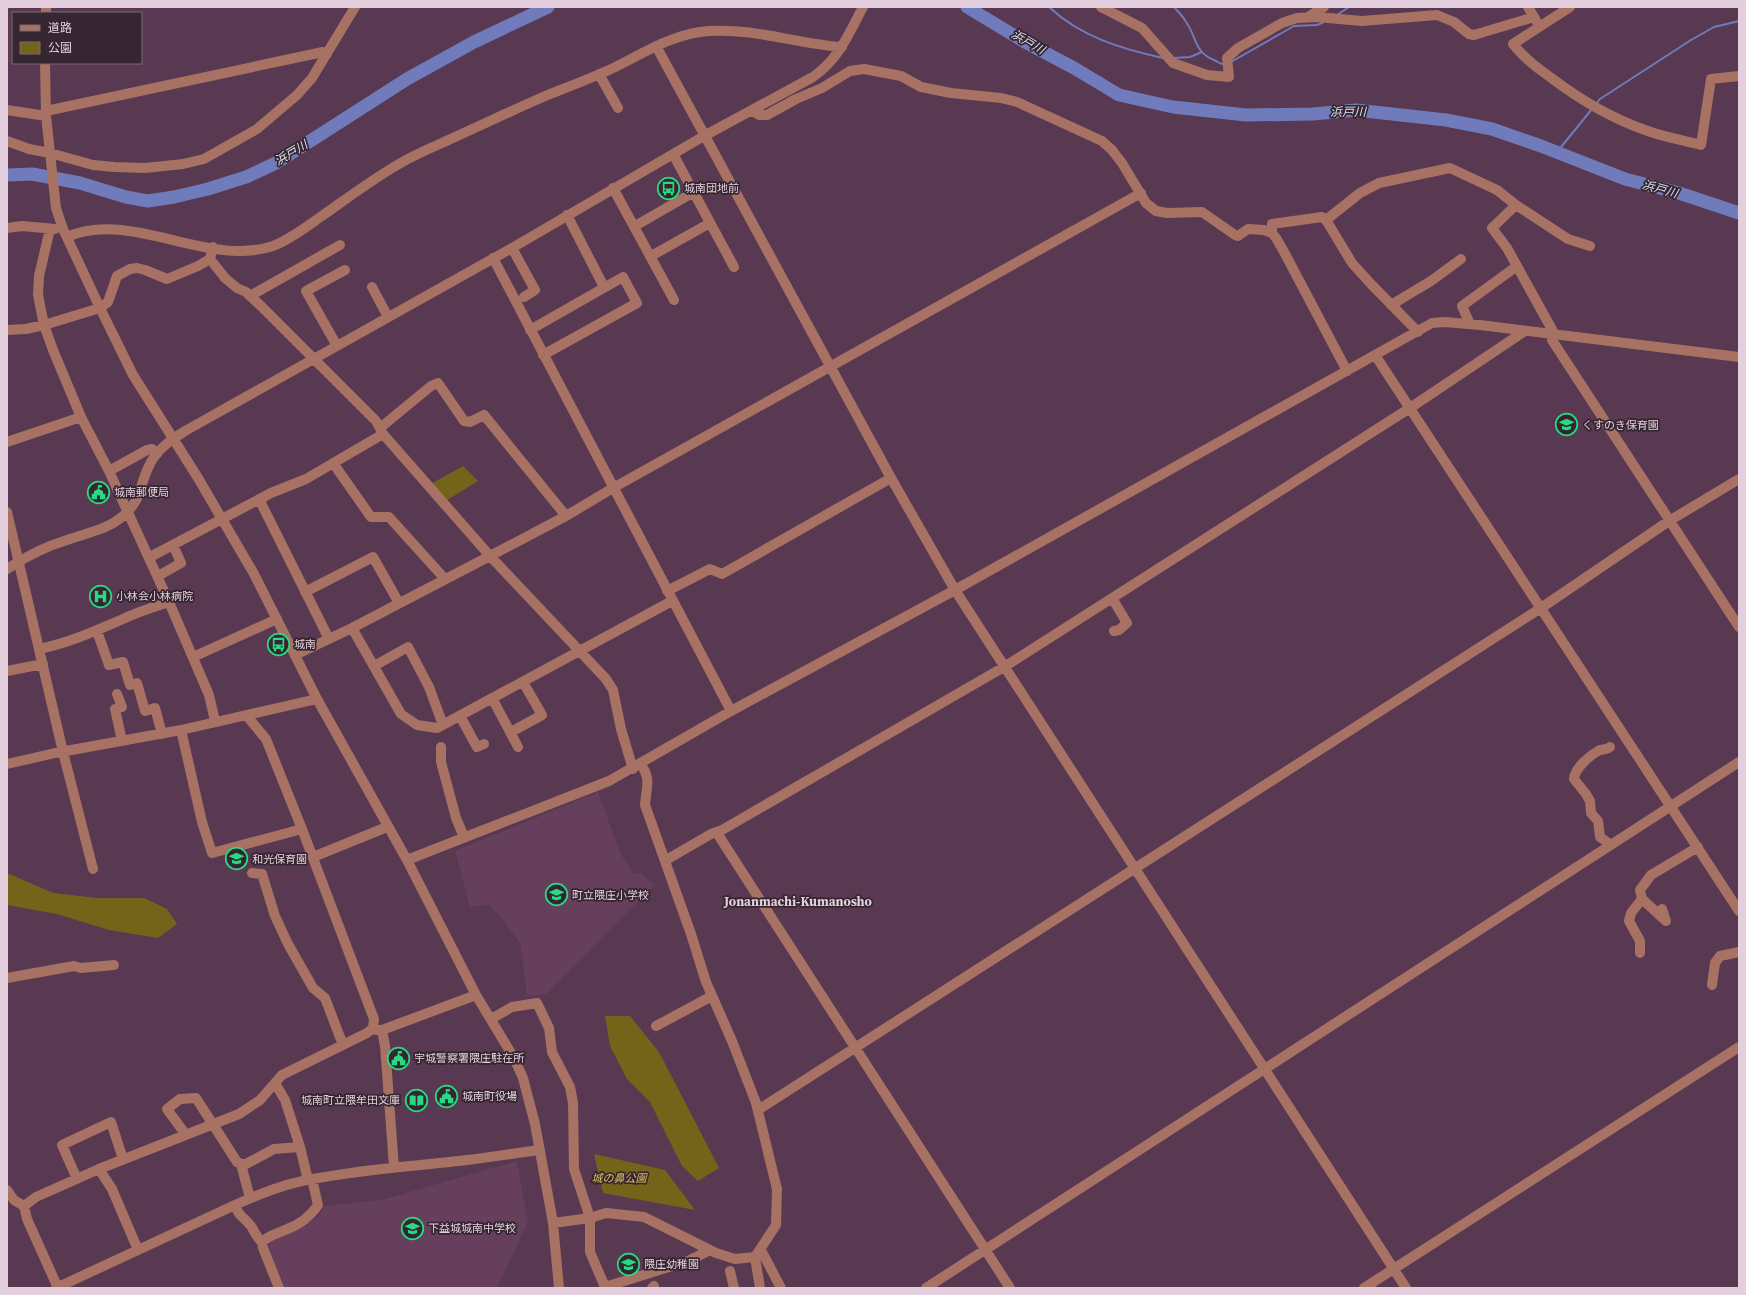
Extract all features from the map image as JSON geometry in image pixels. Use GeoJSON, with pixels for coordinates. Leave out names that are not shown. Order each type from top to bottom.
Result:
{"type":"FeatureCollection","features":[{"type":"Feature","properties":{"kind":"street"},"geometry":{"type":"LineString","coordinates":[[7,141],[29,149],[50,152],[93,165],[114,167],[145,168],[183,164],[204,159],[256,129],[284,107],[312,78],[355,7]]}},
{"type":"Feature","properties":{"kind":"street"},"geometry":{"type":"LineString","coordinates":[[7,568],[18,561],[66,540],[114,524],[135,504],[140,494],[143,479],[149,465],[157,454],[185,431],[512,248],[613,188],[704,136],[752,111],[822,70],[837,56],[863,7]]}},
{"type":"Feature","properties":{"kind":"street"},"geometry":{"type":"LineString","coordinates":[[1101,7],[1142,28],[1172,63],[1207,75],[1229,77],[1227,58],[1238,48],[1282,23],[1297,18],[1317,17],[1362,21],[1393,20],[1437,15],[1454,22],[1468,34],[1474,35],[1534,17]]}},
{"type":"Feature","properties":{"kind":"street"},"geometry":{"type":"LineString","coordinates":[[1308,17],[1324,7]]}},
{"type":"Feature","properties":{"kind":"street"},"geometry":{"type":"LineString","coordinates":[[1528,7],[1540,27]]}},
{"type":"Feature","properties":{"kind":"street"},"geometry":{"type":"LineString","coordinates":[[1570,7],[1514,44],[1537,68],[1556,82],[1593,106],[1622,121],[1647,131],[1701,145],[1711,79],[1739,76]]}},
{"type":"Feature","properties":{"kind":"street"},"geometry":{"type":"LineString","coordinates":[[7,228],[22,226],[50,228],[66,233],[77,233],[107,228],[226,250],[251,251],[274,245],[295,234],[388,170],[409,158],[543,97],[599,74],[656,46],[691,35],[715,31],[738,31],[825,46],[843,44]]}},
{"type":"Feature","properties":{"kind":"street"},"geometry":{"type":"LineString","coordinates":[[656,46],[704,136],[832,366],[891,478],[955,590],[1406,1288]]}},
{"type":"Feature","properties":{"kind":"street"},"geometry":{"type":"LineString","coordinates":[[7,110],[46,113],[323,52],[327,54]]}},
{"type":"Feature","properties":{"kind":"street"},"geometry":{"type":"LineString","coordinates":[[45,64],[46,113],[54,196],[66,233],[100,308],[133,375],[174,439],[254,574],[316,699],[387,827],[408,860],[476,995],[514,1058],[523,1078],[536,1124],[553,1223],[560,1288]]}},
{"type":"Feature","properties":{"kind":"street"},"geometry":{"type":"LineString","coordinates":[[752,111],[767,115],[796,99],[822,88],[850,71],[864,69],[901,76],[921,87],[952,93],[1001,98],[1017,102],[1102,141],[1112,150],[1146,203],[1156,211],[1167,213],[1202,212],[1235,236],[1248,229],[1264,230],[1272,233]]}},
{"type":"Feature","properties":{"kind":"street"},"geometry":{"type":"LineString","coordinates":[[599,74],[618,108]]}},
{"type":"Feature","properties":{"kind":"street"},"geometry":{"type":"LineString","coordinates":[[673,154],[734,267]]}},
{"type":"Feature","properties":{"kind":"street"},"geometry":{"type":"LineString","coordinates":[[1326,220],[1339,208],[1360,193],[1379,183],[1450,168],[1464,173],[1497,190],[1516,205],[1568,239],[1590,246]]}},
{"type":"Feature","properties":{"kind":"street"},"geometry":{"type":"LineString","coordinates":[[613,188],[674,300]]}},
{"type":"Feature","properties":{"kind":"street"},"geometry":{"type":"LineString","coordinates":[[635,226],[694,192]]}},
{"type":"Feature","properties":{"kind":"street"},"geometry":{"type":"LineString","coordinates":[[295,655],[352,628],[566,516],[612,488],[1141,193]]}},
{"type":"Feature","properties":{"kind":"street"},"geometry":{"type":"LineString","coordinates":[[1516,205],[1492,228],[1507,248],[1555,335]]}},
{"type":"Feature","properties":{"kind":"street"},"geometry":{"type":"LineString","coordinates":[[567,215],[604,287]]}},
{"type":"Feature","properties":{"kind":"street"},"geometry":{"type":"LineString","coordinates":[[1347,371],[1283,250],[1272,233],[1272,224],[1322,217],[1326,220],[1347,257],[1418,332]]}},
{"type":"Feature","properties":{"kind":"street"},"geometry":{"type":"LineString","coordinates":[[651,256],[710,223]]}},
{"type":"Feature","properties":{"kind":"street"},"geometry":{"type":"LineString","coordinates":[[50,228],[39,276],[38,295],[44,325],[81,417],[109,471],[150,557],[209,695],[215,721]]}},
{"type":"Feature","properties":{"kind":"street"},"geometry":{"type":"LineString","coordinates":[[250,296],[340,245]]}},
{"type":"Feature","properties":{"kind":"street"},"geometry":{"type":"LineString","coordinates":[[212,247],[210,259],[225,278],[250,296],[376,421],[381,431],[490,556],[606,679],[612,690],[621,729],[636,767],[648,775],[645,805],[666,860],[706,982],[732,1041],[758,1110],[777,1189],[776,1225],[758,1254],[760,1288]]}},
{"type":"Feature","properties":{"kind":"street"},"geometry":{"type":"LineString","coordinates":[[512,248],[535,290],[524,296]]}},
{"type":"Feature","properties":{"kind":"street"},"geometry":{"type":"LineString","coordinates":[[493,258],[612,488],[731,711]]}},
{"type":"Feature","properties":{"kind":"street"},"geometry":{"type":"LineString","coordinates":[[7,330],[26,329],[44,325],[100,308],[108,302],[116,276],[123,272],[137,268],[167,279],[198,266],[210,259]]}},
{"type":"Feature","properties":{"kind":"street"},"geometry":{"type":"LineString","coordinates":[[1391,305],[1431,281],[1461,259]]}},
{"type":"Feature","properties":{"kind":"street"},"geometry":{"type":"LineString","coordinates":[[1470,324],[1462,306],[1517,266]]}},
{"type":"Feature","properties":{"kind":"street"},"geometry":{"type":"LineString","coordinates":[[337,346],[303,293],[345,270]]}},
{"type":"Feature","properties":{"kind":"street"},"geometry":{"type":"LineString","coordinates":[[530,330],[623,277],[637,303],[543,355]]}},
{"type":"Feature","properties":{"kind":"street"},"geometry":{"type":"LineString","coordinates":[[372,287],[388,317]]}},
{"type":"Feature","properties":{"kind":"street"},"geometry":{"type":"LineString","coordinates":[[408,860],[609,781],[636,767],[731,711],[955,590],[1432,324],[1445,322],[1470,324],[1736,357],[1739,365]]}},
{"type":"Feature","properties":{"kind":"street"},"geometry":{"type":"LineString","coordinates":[[666,860],[711,834],[717,833],[1004,667],[1410,408],[1525,331]]}},
{"type":"Feature","properties":{"kind":"street"},"geometry":{"type":"LineString","coordinates":[[1555,335],[1552,340],[1739,627]]}},
{"type":"Feature","properties":{"kind":"street"},"geometry":{"type":"LineString","coordinates":[[1375,355],[1739,911]]}},
{"type":"Feature","properties":{"kind":"street"},"geometry":{"type":"LineString","coordinates":[[150,557],[223,520],[259,499],[306,478],[333,463],[381,431],[431,386],[438,383],[464,421],[470,422],[484,415],[566,516]]}},
{"type":"Feature","properties":{"kind":"street"},"geometry":{"type":"LineString","coordinates":[[7,442],[81,417]]}},
{"type":"Feature","properties":{"kind":"street"},"geometry":{"type":"LineString","coordinates":[[109,471],[147,450],[152,449],[157,454]]}},
{"type":"Feature","properties":{"kind":"street"},"geometry":{"type":"LineString","coordinates":[[333,463],[371,517],[389,517],[445,579]]}},
{"type":"Feature","properties":{"kind":"street"},"geometry":{"type":"LineString","coordinates":[[667,591],[710,569],[722,574],[891,478]]}},
{"type":"Feature","properties":{"kind":"street"},"geometry":{"type":"LineString","coordinates":[[758,1110],[1541,608],[1669,521],[1739,479]]}},
{"type":"Feature","properties":{"kind":"street"},"geometry":{"type":"LineString","coordinates":[[259,499],[329,639]]}},
{"type":"Feature","properties":{"kind":"street"},"geometry":{"type":"LineString","coordinates":[[7,512],[63,752],[93,869]]}},
{"type":"Feature","properties":{"kind":"street"},"geometry":{"type":"LineString","coordinates":[[158,576],[181,563],[173,545]]}},
{"type":"Feature","properties":{"kind":"street"},"geometry":{"type":"LineString","coordinates":[[305,592],[373,557],[398,603]]}},
{"type":"Feature","properties":{"kind":"street"},"geometry":{"type":"LineString","coordinates":[[1112,598],[1127,623],[1119,630],[1114,631]]}},
{"type":"Feature","properties":{"kind":"street"},"geometry":{"type":"LineString","coordinates":[[352,628],[401,714],[417,724],[437,728],[672,601]]}},
{"type":"Feature","properties":{"kind":"street"},"geometry":{"type":"LineString","coordinates":[[39,649],[54,646],[97,631],[123,619],[169,602]]}},
{"type":"Feature","properties":{"kind":"street"},"geometry":{"type":"LineString","coordinates":[[193,657],[277,620]]}},
{"type":"Feature","properties":{"kind":"street"},"geometry":{"type":"LineString","coordinates":[[97,631],[109,665],[123,662],[130,685],[137,683],[140,688],[144,711],[155,708],[162,734]]}},
{"type":"Feature","properties":{"kind":"street"},"geometry":{"type":"LineString","coordinates":[[374,666],[408,647],[429,687],[443,725]]}},
{"type":"Feature","properties":{"kind":"street"},"geometry":{"type":"LineString","coordinates":[[7,671],[43,664]]}},
{"type":"Feature","properties":{"kind":"street"},"geometry":{"type":"LineString","coordinates":[[510,732],[542,715],[523,682]]}},
{"type":"Feature","properties":{"kind":"street"},"geometry":{"type":"LineString","coordinates":[[117,694],[122,707],[115,709],[122,741]]}},
{"type":"Feature","properties":{"kind":"street"},"geometry":{"type":"LineString","coordinates":[[492,698],[518,747]]}},
{"type":"Feature","properties":{"kind":"street"},"geometry":{"type":"LineString","coordinates":[[7,764],[162,734],[316,699]]}},
{"type":"Feature","properties":{"kind":"street"},"geometry":{"type":"LineString","coordinates":[[246,715],[266,739],[313,857],[378,1029],[386,1054],[394,1167]]}},
{"type":"Feature","properties":{"kind":"street"},"geometry":{"type":"LineString","coordinates":[[460,716],[477,747],[484,744]]}},
{"type":"Feature","properties":{"kind":"street"},"geometry":{"type":"LineString","coordinates":[[181,730],[202,822],[212,853],[302,829]]}},
{"type":"Feature","properties":{"kind":"street"},"geometry":{"type":"LineString","coordinates":[[442,747],[441,762],[456,818],[464,837]]}},
{"type":"Feature","properties":{"kind":"street"},"geometry":{"type":"LineString","coordinates":[[1610,747],[1599,751],[1584,762],[1575,772],[1574,779],[1590,801],[1591,814],[1598,821],[1600,837],[1611,845]]}},
{"type":"Feature","properties":{"kind":"street"},"geometry":{"type":"LineString","coordinates":[[926,1288],[1739,762]]}},
{"type":"Feature","properties":{"kind":"street"},"geometry":{"type":"LineString","coordinates":[[313,857],[387,827]]}},
{"type":"Feature","properties":{"kind":"street"},"geometry":{"type":"LineString","coordinates":[[717,833],[1010,1288]]}},
{"type":"Feature","properties":{"kind":"street"},"geometry":{"type":"LineString","coordinates":[[1662,909],[1666,921],[1642,899],[1640,890],[1651,875],[1698,847]]}},
{"type":"Feature","properties":{"kind":"street"},"geometry":{"type":"LineString","coordinates":[[252,873],[262,874],[274,916],[313,988],[325,998],[343,1045]]}},
{"type":"Feature","properties":{"kind":"street"},"geometry":{"type":"LineString","coordinates":[[1640,953],[1640,942],[1629,921],[1631,913],[1642,899]]}},
{"type":"Feature","properties":{"kind":"street"},"geometry":{"type":"LineString","coordinates":[[1712,985],[1715,963],[1720,956],[1739,952]]}},
{"type":"Feature","properties":{"kind":"street"},"geometry":{"type":"LineString","coordinates":[[7,978],[74,966],[81,968],[114,965]]}},
{"type":"Feature","properties":{"kind":"street"},"geometry":{"type":"LineString","coordinates":[[24,1206],[36,1197],[99,1169],[239,1114],[260,1100],[282,1075],[367,1033],[476,995]]}},
{"type":"Feature","properties":{"kind":"street"},"geometry":{"type":"LineString","coordinates":[[656,1026],[712,996]]}},
{"type":"Feature","properties":{"kind":"street"},"geometry":{"type":"LineString","coordinates":[[491,1020],[512,1007],[537,1003],[550,1028],[552,1052],[570,1087],[573,1103],[574,1169],[590,1218],[590,1252],[605,1287],[622,1285],[688,1261],[710,1250]]}},
{"type":"Feature","properties":{"kind":"street"},"geometry":{"type":"LineString","coordinates":[[1364,1288],[1739,1047]]}},
{"type":"Feature","properties":{"kind":"street"},"geometry":{"type":"LineString","coordinates":[[262,1242],[267,1237],[294,1227],[314,1211],[318,1204],[284,1100],[275,1083]]}},
{"type":"Feature","properties":{"kind":"street"},"geometry":{"type":"LineString","coordinates":[[186,1134],[167,1108],[180,1099],[196,1098],[237,1162],[241,1164],[246,1164],[274,1149],[300,1147]]}},
{"type":"Feature","properties":{"kind":"street"},"geometry":{"type":"LineString","coordinates":[[77,1179],[62,1145],[111,1122],[122,1160]]}},
{"type":"Feature","properties":{"kind":"street"},"geometry":{"type":"LineString","coordinates":[[24,1206],[27,1219],[57,1288],[250,1198],[310,1179],[394,1167],[468,1160],[540,1150]]}},
{"type":"Feature","properties":{"kind":"street"},"geometry":{"type":"LineString","coordinates":[[241,1164],[250,1198]]}},
{"type":"Feature","properties":{"kind":"street"},"geometry":{"type":"LineString","coordinates":[[99,1169],[112,1189],[138,1250]]}},
{"type":"Feature","properties":{"kind":"street"},"geometry":{"type":"LineString","coordinates":[[7,1190],[10,1202],[24,1206]]}},
{"type":"Feature","properties":{"kind":"street"},"geometry":{"type":"LineString","coordinates":[[234,1205],[238,1214],[251,1226],[262,1242],[279,1288]]}},
{"type":"Feature","properties":{"kind":"street"},"geometry":{"type":"LineString","coordinates":[[553,1223],[590,1218],[606,1213],[644,1217],[710,1250],[735,1259],[758,1254]]}},
{"type":"Feature","properties":{"kind":"street"},"geometry":{"type":"LineString","coordinates":[[758,1254],[781,1288]]}},
{"type":"Feature","properties":{"kind":"street"},"geometry":{"type":"LineString","coordinates":[[730,1271],[734,1288]]}},
{"type":"Feature","properties":{"kind":"shaded area","name":"町立隈庄小学校"},"geometry":{"type":"Polygon","coordinates":[[[598,792],[621,855],[634,874],[640,873],[654,885],[546,994],[527,996],[521,945],[489,904],[470,907],[455,851],[598,792]]]}},
{"type":"Feature","properties":{"kind":"shaded area","name":"下益城城南中学校"},"geometry":{"type":"Polygon","coordinates":[[[517,1161],[528,1222],[497,1288],[284,1288],[267,1248],[271,1242],[289,1234],[318,1217],[324,1206],[382,1200],[517,1161]]]}},
{"type":"Feature","properties":{"kind":"green space"},"geometry":{"type":"Polygon","coordinates":[[[463,466],[478,481],[444,502],[429,485],[463,466]]]}},
{"type":"Feature","properties":{"kind":"green space"},"geometry":{"type":"Polygon","coordinates":[[[7,873],[53,893],[97,898],[144,898],[167,909],[177,924],[158,938],[109,930],[57,914],[7,905],[7,873]]]}},
{"type":"Feature","properties":{"kind":"green space"},"geometry":{"type":"Polygon","coordinates":[[[605,1016],[630,1016],[659,1052],[719,1168],[698,1181],[682,1166],[650,1102],[627,1079],[610,1046],[605,1016]]]}},
{"type":"Feature","properties":{"kind":"green space","name":"城の鼻公園"},"geometry":{"type":"Polygon","coordinates":[[[594,1154],[665,1170],[695,1210],[603,1193],[594,1154]]]}},
{"type":"Feature","properties":{"kind":"waterway","name":"浜戸川"},"geometry":{"type":"LineString","coordinates":[[7,175],[32,174],[80,183],[126,197],[148,201],[208,189],[246,177],[276,163],[407,79],[474,42],[548,7]]}},
{"type":"Feature","properties":{"kind":"waterway","name":"浜戸川"},"geometry":{"type":"LineString","coordinates":[[967,7],[1025,42],[1074,68],[1119,95],[1173,107],[1246,115],[1313,114],[1356,110],[1446,120],[1492,129],[1541,146],[1625,179],[1679,193],[1739,213]]}},
{"type":"Feature","properties":{"kind":"waterway"},"geometry":{"type":"LineString","coordinates":[[1049,7],[1061,17],[1088,34],[1117,46],[1163,58]]}},
{"type":"Feature","properties":{"kind":"waterway"},"geometry":{"type":"LineString","coordinates":[[1174,7],[1185,20],[1203,53],[1221,64],[1225,64]]}},
{"type":"Feature","properties":{"kind":"waterway"},"geometry":{"type":"LineString","coordinates":[[1337,15],[1349,7]]}},
{"type":"Feature","properties":{"kind":"waterway"},"geometry":{"type":"LineString","coordinates":[[1596,104],[1600,99],[1691,40],[1714,27],[1739,21]]}},
{"type":"Feature","properties":{"kind":"waterway"},"geometry":{"type":"LineString","coordinates":[[1231,62],[1294,26],[1317,25],[1324,22]]}},
{"type":"Feature","properties":{"kind":"waterway"},"geometry":{"type":"LineString","coordinates":[[1174,58],[1190,57],[1202,52]]}},
{"type":"Feature","properties":{"kind":"waterway"},"geometry":{"type":"LineString","coordinates":[[1557,152],[1592,109]]}},
{"type":"Feature","properties":{"kind":"place","name":"城南団地前"},"geometry":{"type":"Point","coordinates":[668,188]}},
{"type":"Feature","properties":{"kind":"place","name":"くすのき保育園"},"geometry":{"type":"Point","coordinates":[1567,425]}},
{"type":"Feature","properties":{"kind":"place","name":"城南郵便局"},"geometry":{"type":"Point","coordinates":[98,492]}},
{"type":"Feature","properties":{"kind":"place","name":"小林会小林病院"},"geometry":{"type":"Point","coordinates":[101,596]}},
{"type":"Feature","properties":{"kind":"place","name":"城南"},"geometry":{"type":"Point","coordinates":[278,644]}},
{"type":"Feature","properties":{"kind":"place","name":"和光保育園"},"geometry":{"type":"Point","coordinates":[237,859]}},
{"type":"Feature","properties":{"kind":"place","name":"町立隈庄小学校"},"geometry":{"type":"Point","coordinates":[556,895]}},
{"type":"Feature","properties":{"kind":"place","name":"宇城警察署隈庄駐在所"},"geometry":{"type":"Point","coordinates":[399,1058]}},
{"type":"Feature","properties":{"kind":"place","name":"城南町役場"},"geometry":{"type":"Point","coordinates":[446,1096]}},
{"type":"Feature","properties":{"kind":"place","name":"城南町立隈牟田文庫"},"geometry":{"type":"Point","coordinates":[416,1100]}},
{"type":"Feature","properties":{"kind":"place","name":"下益城城南中学校"},"geometry":{"type":"Point","coordinates":[412,1228]}},
{"type":"Feature","properties":{"kind":"place","name":"隈庄幼稚園"},"geometry":{"type":"Point","coordinates":[628,1264]}},
{"type":"Feature","properties":{"kind":"district","name":"Jonanmachi-Kumanosho"},"geometry":{"type":"Point","coordinates":[798,901]}}]}
